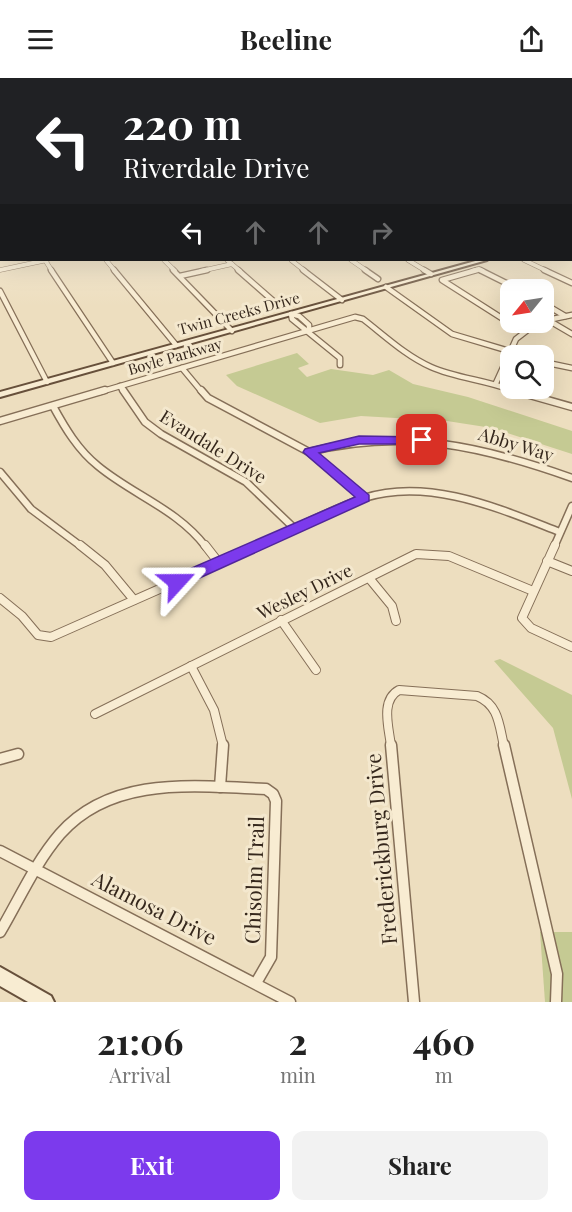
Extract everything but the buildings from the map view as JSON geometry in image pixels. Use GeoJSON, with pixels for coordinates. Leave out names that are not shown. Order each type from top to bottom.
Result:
{"type":"FeatureCollection","features":[{"type":"Feature","properties":{"kind":"street"},"geometry":{"type":"LineString","coordinates":[[0,270],[42,261]]}},
{"type":"Feature","properties":{"kind":"street"},"geometry":{"type":"LineString","coordinates":[[48,261],[112,363]]}},
{"type":"Feature","properties":{"kind":"street"},"geometry":{"type":"LineString","coordinates":[[107,261],[176,345]]}},
{"type":"Feature","properties":{"kind":"street"},"geometry":{"type":"LineString","coordinates":[[165,261],[232,331]]}},
{"type":"Feature","properties":{"kind":"street"},"geometry":{"type":"LineString","coordinates":[[292,261],[342,300]]}},
{"type":"Feature","properties":{"kind":"street"},"geometry":{"type":"LineString","coordinates":[[352,261],[378,279]]}},
{"type":"Feature","properties":{"kind":"street"},"geometry":{"type":"LineString","coordinates":[[410,261],[431,274]]}},
{"type":"Feature","properties":{"kind":"street","name":"Twin Creeks Drive"},"geometry":{"type":"LineString","coordinates":[[0,395],[480,261]]}},
{"type":"Feature","properties":{"kind":"street"},"geometry":{"type":"LineString","coordinates":[[526,261],[572,284]]}},
{"type":"Feature","properties":{"kind":"street"},"geometry":{"type":"LineString","coordinates":[[180,276],[229,262],[279,306]]}},
{"type":"Feature","properties":{"kind":"street"},"geometry":{"type":"LineString","coordinates":[[500,280],[479,269],[442,280],[500,317]]}},
{"type":"Feature","properties":{"kind":"street"},"geometry":{"type":"LineString","coordinates":[[386,287],[452,334],[473,343],[500,349]]}},
{"type":"Feature","properties":{"kind":"street"},"geometry":{"type":"LineString","coordinates":[[0,292],[46,382]]}},
{"type":"Feature","properties":{"kind":"street"},"geometry":{"type":"LineString","coordinates":[[554,310],[565,316]]}},
{"type":"Feature","properties":{"kind":"street"},"geometry":{"type":"LineString","coordinates":[[291,314],[291,319],[301,328],[309,330],[340,358],[340,365]]}},
{"type":"Feature","properties":{"kind":"street"},"geometry":{"type":"LineString","coordinates":[[554,319],[572,315]]}},
{"type":"Feature","properties":{"kind":"street","name":"Boyle Parkway"},"geometry":{"type":"LineString","coordinates":[[0,421],[358,317],[425,365],[496,383]]}},
{"type":"Feature","properties":{"kind":"street"},"geometry":{"type":"LineString","coordinates":[[554,325],[572,334]]}},
{"type":"Feature","properties":{"kind":"street"},"geometry":{"type":"LineString","coordinates":[[554,364],[572,368]]}},
{"type":"Feature","properties":{"kind":"street"},"geometry":{"type":"LineString","coordinates":[[182,368],[208,398],[309,452],[365,498]]}},
{"type":"Feature","properties":{"kind":"street"},"geometry":{"type":"LineString","coordinates":[[500,374],[496,383],[519,393],[572,407]]}},
{"type":"Feature","properties":{"kind":"street","name":"Evandale Drive"},"geometry":{"type":"LineString","coordinates":[[120,386],[145,422],[161,434],[246,482],[295,530]]}},
{"type":"Feature","properties":{"kind":"street"},"geometry":{"type":"LineString","coordinates":[[53,406],[70,438],[88,460],[114,480],[182,522],[219,563]]}},
{"type":"Feature","properties":{"kind":"street","name":"Abby Way"},"geometry":{"type":"LineString","coordinates":[[309,452],[334,444],[378,439],[446,442],[498,453],[572,478]]}},
{"type":"Feature","properties":{"kind":"street"},"geometry":{"type":"LineString","coordinates":[[0,471],[18,498],[56,531],[104,564],[120,579],[134,600]]}},
{"type":"Feature","properties":{"kind":"street"},"geometry":{"type":"LineString","coordinates":[[0,598],[44,638],[51,637],[365,498],[407,491],[442,493],[496,507],[560,532]]}},
{"type":"Feature","properties":{"kind":"street"},"geometry":{"type":"LineString","coordinates":[[572,506],[523,615],[523,622],[531,628],[572,647]]}},
{"type":"Feature","properties":{"kind":"street","name":"Wesley Drive"},"geometry":{"type":"LineString","coordinates":[[95,714],[407,557],[431,553],[460,559],[533,591]]}},
{"type":"Feature","properties":{"kind":"street"},"geometry":{"type":"LineString","coordinates":[[547,561],[572,570]]}},
{"type":"Feature","properties":{"kind":"street"},"geometry":{"type":"LineString","coordinates":[[369,578],[392,606],[396,621]]}},
{"type":"Feature","properties":{"kind":"street"},"geometry":{"type":"LineString","coordinates":[[281,620],[316,669]]}},
{"type":"Feature","properties":{"kind":"street"},"geometry":{"type":"LineString","coordinates":[[191,666],[222,728],[225,767],[220,787]]}},
{"type":"Feature","properties":{"kind":"street","name":"Frederickburg Drive"},"geometry":{"type":"LineString","coordinates":[[414,1002],[387,702],[390,694],[399,690],[477,696],[488,700],[495,708],[557,974],[556,1002]]}},
{"type":"Feature","properties":{"kind":"street"},"geometry":{"type":"LineString","coordinates":[[0,759],[18,754]]}},
{"type":"Feature","properties":{"kind":"street","name":"Chisolm Trail"},"geometry":{"type":"LineString","coordinates":[[0,932],[58,835],[81,812],[109,797],[140,788],[266,789],[273,794],[276,801],[271,957],[256,983]]}},
{"type":"Feature","properties":{"kind":"street","name":"Alamosa Drive"},"geometry":{"type":"LineString","coordinates":[[0,851],[290,1002]]}},
{"type":"Feature","properties":{"kind":"street"},"geometry":{"type":"LineString","coordinates":[[0,976],[45,1002]]}},
{"type":"Feature","properties":{"kind":"green space"},"geometry":{"type":"Polygon","coordinates":[[[297,353],[309,364],[298,368],[307,377],[331,369],[373,375],[389,370],[413,384],[468,397],[572,431],[572,454],[492,428],[447,421],[361,416],[320,423],[237,386],[226,375],[297,353]]]}},
{"type":"Feature","properties":{"kind":"green space"},"geometry":{"type":"Polygon","coordinates":[[[500,659],[572,695],[572,799],[553,728],[494,661],[500,659]]]}},
{"type":"Feature","properties":{"kind":"green space"},"geometry":{"type":"Polygon","coordinates":[[[540,932],[572,932],[572,1002],[545,1002],[540,932]]]}},
{"type":"Feature","properties":{"kind":"route"},"geometry":{"type":"LineString","coordinates":[[177,582],[365,498],[333,469],[309,452],[334,444],[359,440],[388,438],[422,440]]}}]}
